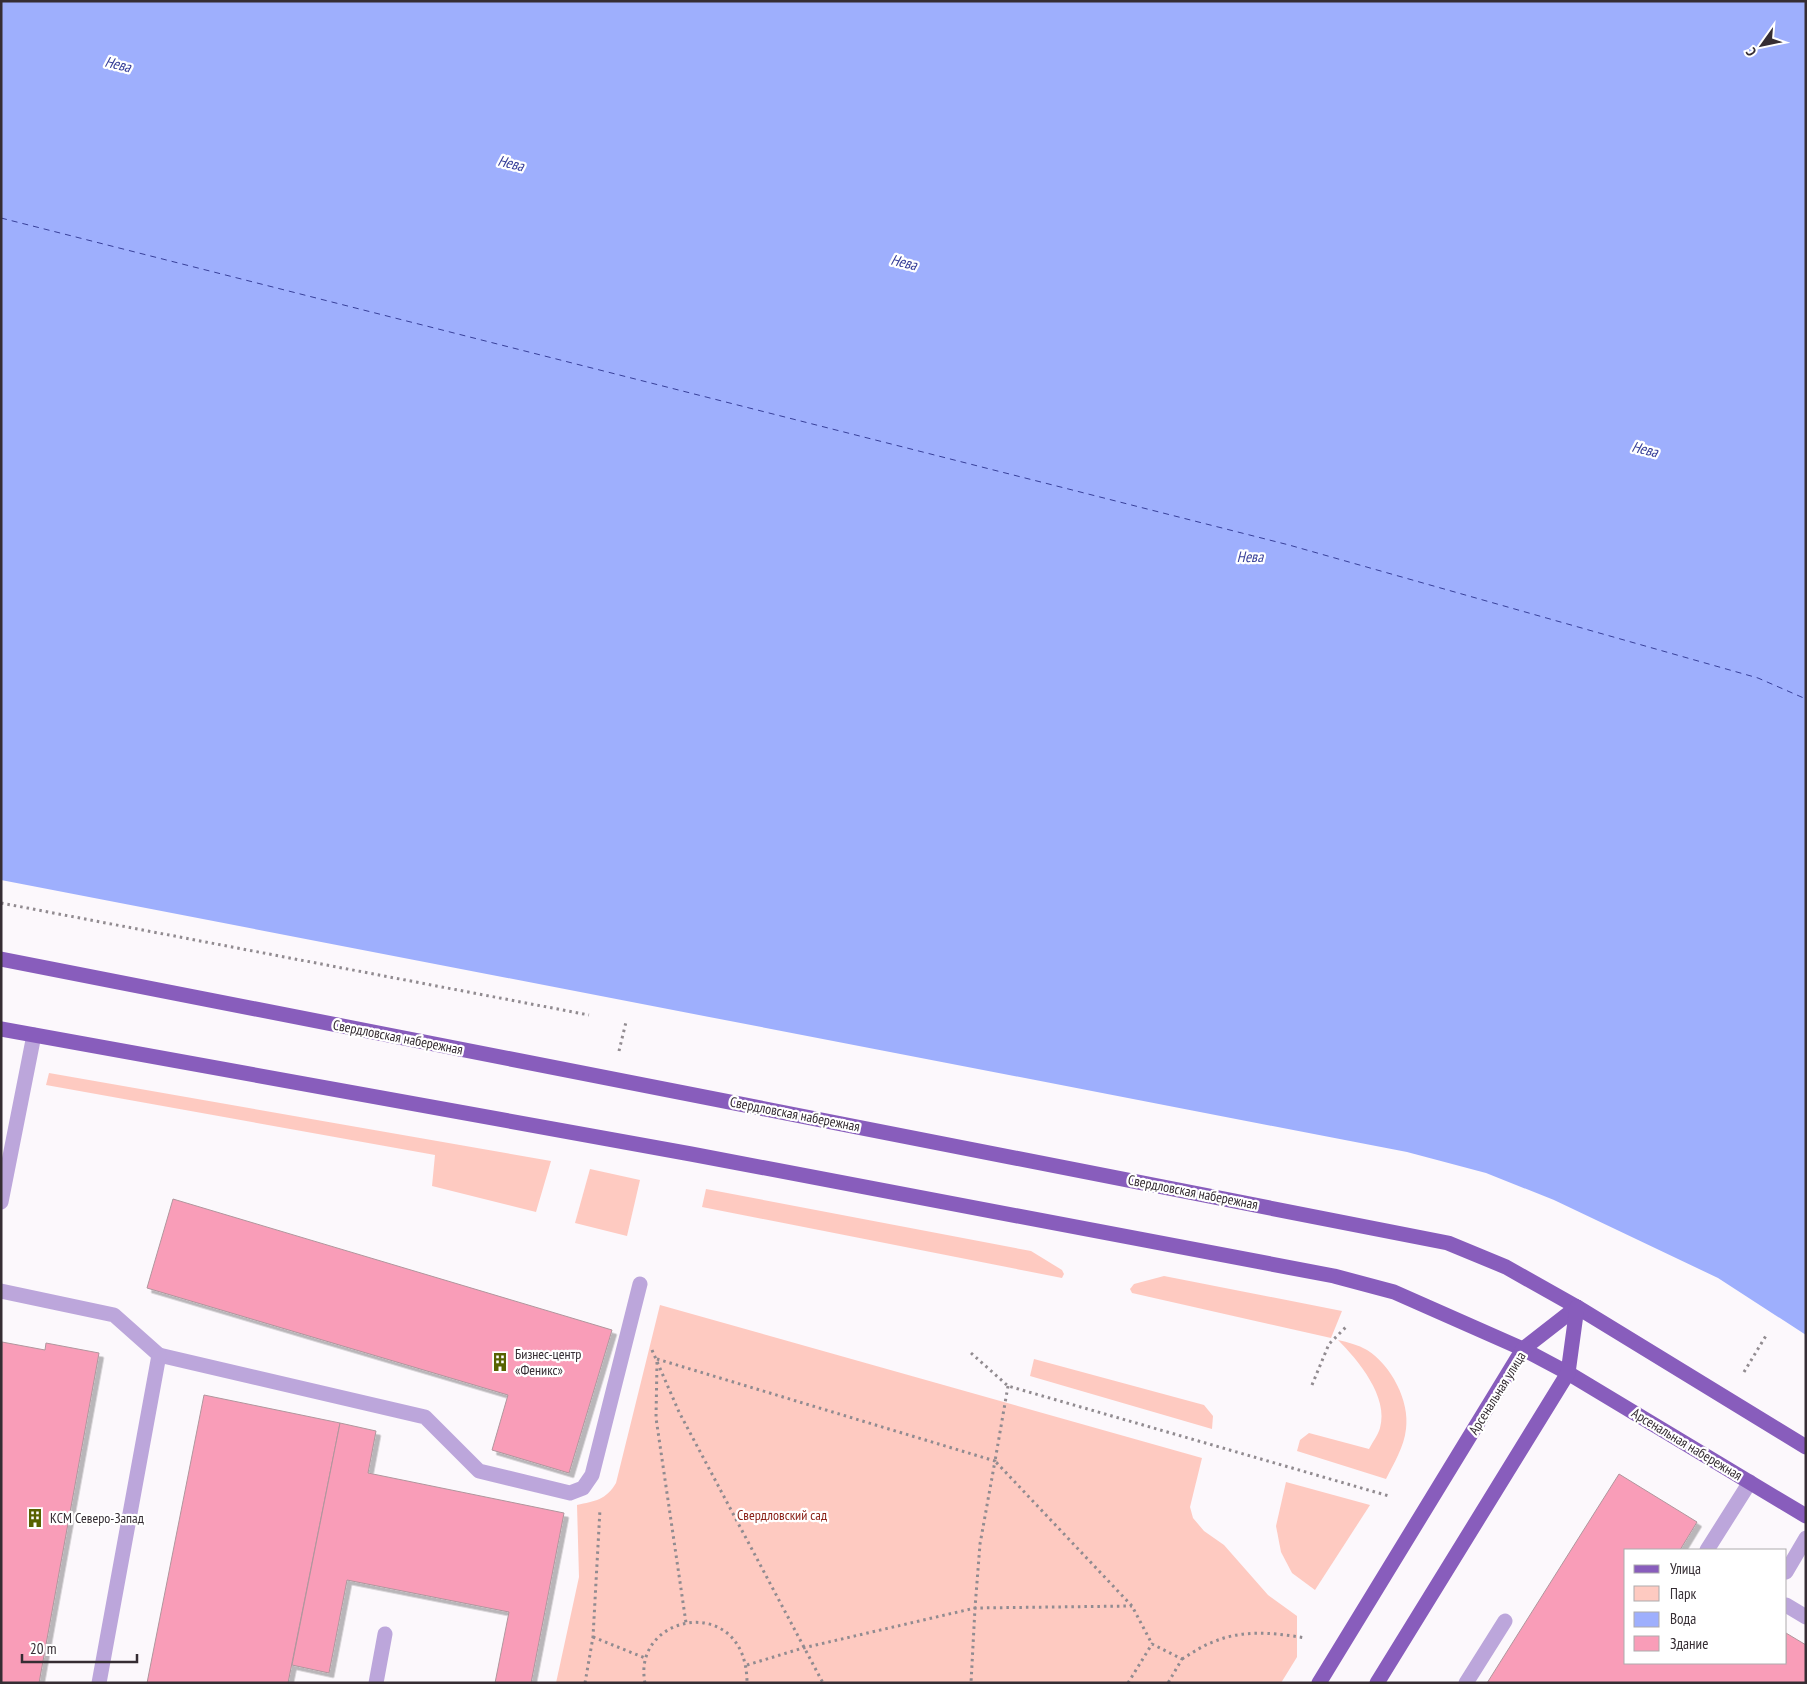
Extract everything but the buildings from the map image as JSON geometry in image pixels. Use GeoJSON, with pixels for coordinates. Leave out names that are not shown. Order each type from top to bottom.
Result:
{"type":"FeatureCollection","features":[{"type":"Feature","properties":{"kind":"main road","name":"Свердловская набережная"},"geometry":{"type":"LineString","coordinates":[[1,959],[1439,1242],[1506,1267],[1576,1307]]}},
{"type":"Feature","properties":{"kind":"main road"},"geometry":{"type":"LineString","coordinates":[[1,1029],[691,1154],[1334,1276],[1394,1292],[1523,1349],[1568,1373]]}},
{"type":"Feature","properties":{"kind":"main road","name":"Арсенальная улица"},"geometry":{"type":"LineString","coordinates":[[1319,1683],[1523,1349],[1576,1307]]}},
{"type":"Feature","properties":{"kind":"main road"},"geometry":{"type":"LineString","coordinates":[[1377,1683],[1568,1373],[1576,1307],[1806,1446]]}},
{"type":"Feature","properties":{"kind":"main road","name":"Арсенальная набережная"},"geometry":{"type":"LineString","coordinates":[[1568,1373],[1806,1516]]}},
{"type":"Feature","properties":{"kind":"lane"},"geometry":{"type":"LineString","coordinates":[[1,1202],[34,1035]]}},
{"type":"Feature","properties":{"kind":"lane"},"geometry":{"type":"LineString","coordinates":[[1,1291],[114,1315],[159,1355],[425,1417],[479,1470],[570,1493],[583,1488],[592,1475],[640,1284]]}},
{"type":"Feature","properties":{"kind":"lane"},"geometry":{"type":"LineString","coordinates":[[99,1683],[159,1355]]}},
{"type":"Feature","properties":{"kind":"lane"},"geometry":{"type":"LineString","coordinates":[[1708,1549],[1750,1482]]}},
{"type":"Feature","properties":{"kind":"lane"},"geometry":{"type":"LineString","coordinates":[[1787,1570],[1806,1538]]}},
{"type":"Feature","properties":{"kind":"lane"},"geometry":{"type":"LineString","coordinates":[[1787,1606],[1806,1617]]}},
{"type":"Feature","properties":{"kind":"lane"},"geometry":{"type":"LineString","coordinates":[[1466,1683],[1505,1621]]}},
{"type":"Feature","properties":{"kind":"lane"},"geometry":{"type":"LineString","coordinates":[[376,1683],[385,1634]]}},
{"type":"Feature","properties":{"kind":"path"},"geometry":{"type":"LineString","coordinates":[[1,904],[589,1015]]}},
{"type":"Feature","properties":{"kind":"path"},"geometry":{"type":"LineString","coordinates":[[1312,1386],[1329,1344],[1346,1327]]}},
{"type":"Feature","properties":{"kind":"path"},"geometry":{"type":"LineString","coordinates":[[1744,1372],[1767,1334]]}},
{"type":"Feature","properties":{"kind":"path"},"geometry":{"type":"LineString","coordinates":[[971,1353],[1008,1386],[1390,1496]]}},
{"type":"Feature","properties":{"kind":"path"},"geometry":{"type":"LineString","coordinates":[[657,1359],[994,1461],[1132,1606],[1152,1644],[1182,1659]]}},
{"type":"Feature","properties":{"kind":"path"},"geometry":{"type":"LineString","coordinates":[[657,1359],[656,1418],[686,1623]]}},
{"type":"Feature","properties":{"kind":"path"},"geometry":{"type":"LineString","coordinates":[[657,1359],[679,1412],[802,1648],[823,1683]]}},
{"type":"Feature","properties":{"kind":"path"},"geometry":{"type":"LineString","coordinates":[[971,1683],[980,1544],[1008,1386]]}},
{"type":"Feature","properties":{"kind":"path"},"geometry":{"type":"LineString","coordinates":[[583,1488],[600,1509],[593,1637],[585,1683]]}},
{"type":"Feature","properties":{"kind":"path"},"geometry":{"type":"LineString","coordinates":[[747,1665],[802,1648],[975,1608],[1132,1606]]}},
{"type":"Feature","properties":{"kind":"path"},"geometry":{"type":"LineString","coordinates":[[645,1683],[645,1658],[653,1643],[665,1631],[686,1623],[699,1621],[716,1625],[730,1635],[741,1648],[747,1665],[747,1683]]}},
{"type":"Feature","properties":{"kind":"path"},"geometry":{"type":"LineString","coordinates":[[1168,1683],[1182,1659],[1213,1641],[1252,1633],[1306,1638]]}},
{"type":"Feature","properties":{"kind":"path"},"geometry":{"type":"LineString","coordinates":[[593,1637],[645,1658]]}},
{"type":"Feature","properties":{"kind":"path"},"geometry":{"type":"LineString","coordinates":[[1128,1683],[1152,1644]]}},
{"type":"Feature","properties":{"kind":"green space"},"geometry":{"type":"Polygon","coordinates":[[[49,1073],[551,1161],[536,1212],[432,1186],[435,1155],[46,1085],[49,1073]]]}},
{"type":"Feature","properties":{"kind":"green space"},"geometry":{"type":"Polygon","coordinates":[[[590,1169],[640,1180],[627,1236],[575,1223],[590,1169]]]}},
{"type":"Feature","properties":{"kind":"green space"},"geometry":{"type":"Polygon","coordinates":[[[706,1189],[1031,1251],[1062,1270],[1064,1274],[1062,1278],[702,1207],[706,1189]]]}},
{"type":"Feature","properties":{"kind":"green space"},"geometry":{"type":"Polygon","coordinates":[[[1164,1276],[1342,1311],[1331,1338],[1132,1293],[1130,1289],[1134,1284],[1164,1276]]]}},
{"type":"Feature","properties":{"kind":"green space","name":"Свердловский сад"},"geometry":{"type":"Polygon","coordinates":[[[660,1305],[1202,1458],[1190,1507],[1193,1518],[1204,1531],[1224,1545],[1268,1595],[1297,1616],[1297,1657],[1281,1683],[556,1683],[579,1577],[577,1505],[595,1501],[604,1496],[616,1483],[660,1305]]]}},
{"type":"Feature","properties":{"kind":"green space"},"geometry":{"type":"Polygon","coordinates":[[[1338,1340],[1367,1350],[1376,1357],[1391,1374],[1402,1396],[1406,1418],[1405,1436],[1386,1479],[1297,1451],[1300,1440],[1309,1433],[1369,1449],[1379,1431],[1382,1416],[1376,1392],[1362,1368],[1338,1340]]]}},
{"type":"Feature","properties":{"kind":"green space"},"geometry":{"type":"Polygon","coordinates":[[[1034,1359],[1204,1405],[1213,1416],[1212,1429],[1030,1376],[1034,1359]]]}},
{"type":"Feature","properties":{"kind":"green space"},"geometry":{"type":"Polygon","coordinates":[[[1286,1482],[1370,1505],[1315,1590],[1292,1573],[1281,1552],[1276,1526],[1286,1482]]]}},
{"type":"Feature","properties":{"kind":"water","name":"Нева"},"geometry":{"type":"Polygon","coordinates":[[[1,1],[1806,1],[1806,1335],[1718,1278],[1554,1200],[1486,1173],[1407,1152],[1,880],[1,1]]]}},
{"type":"Feature","properties":{"kind":"ferry route"},"geometry":{"type":"LineString","coordinates":[[1,218],[1289,545],[1758,678],[1806,699]]}},
{"type":"Feature","properties":{"kind":"place","name":"Бизнес-центр «Феникс»"},"geometry":{"type":"Point","coordinates":[500,1362]}},
{"type":"Feature","properties":{"kind":"place","name":"КСМ Северо-Запад"},"geometry":{"type":"Point","coordinates":[35,1518]}}]}
